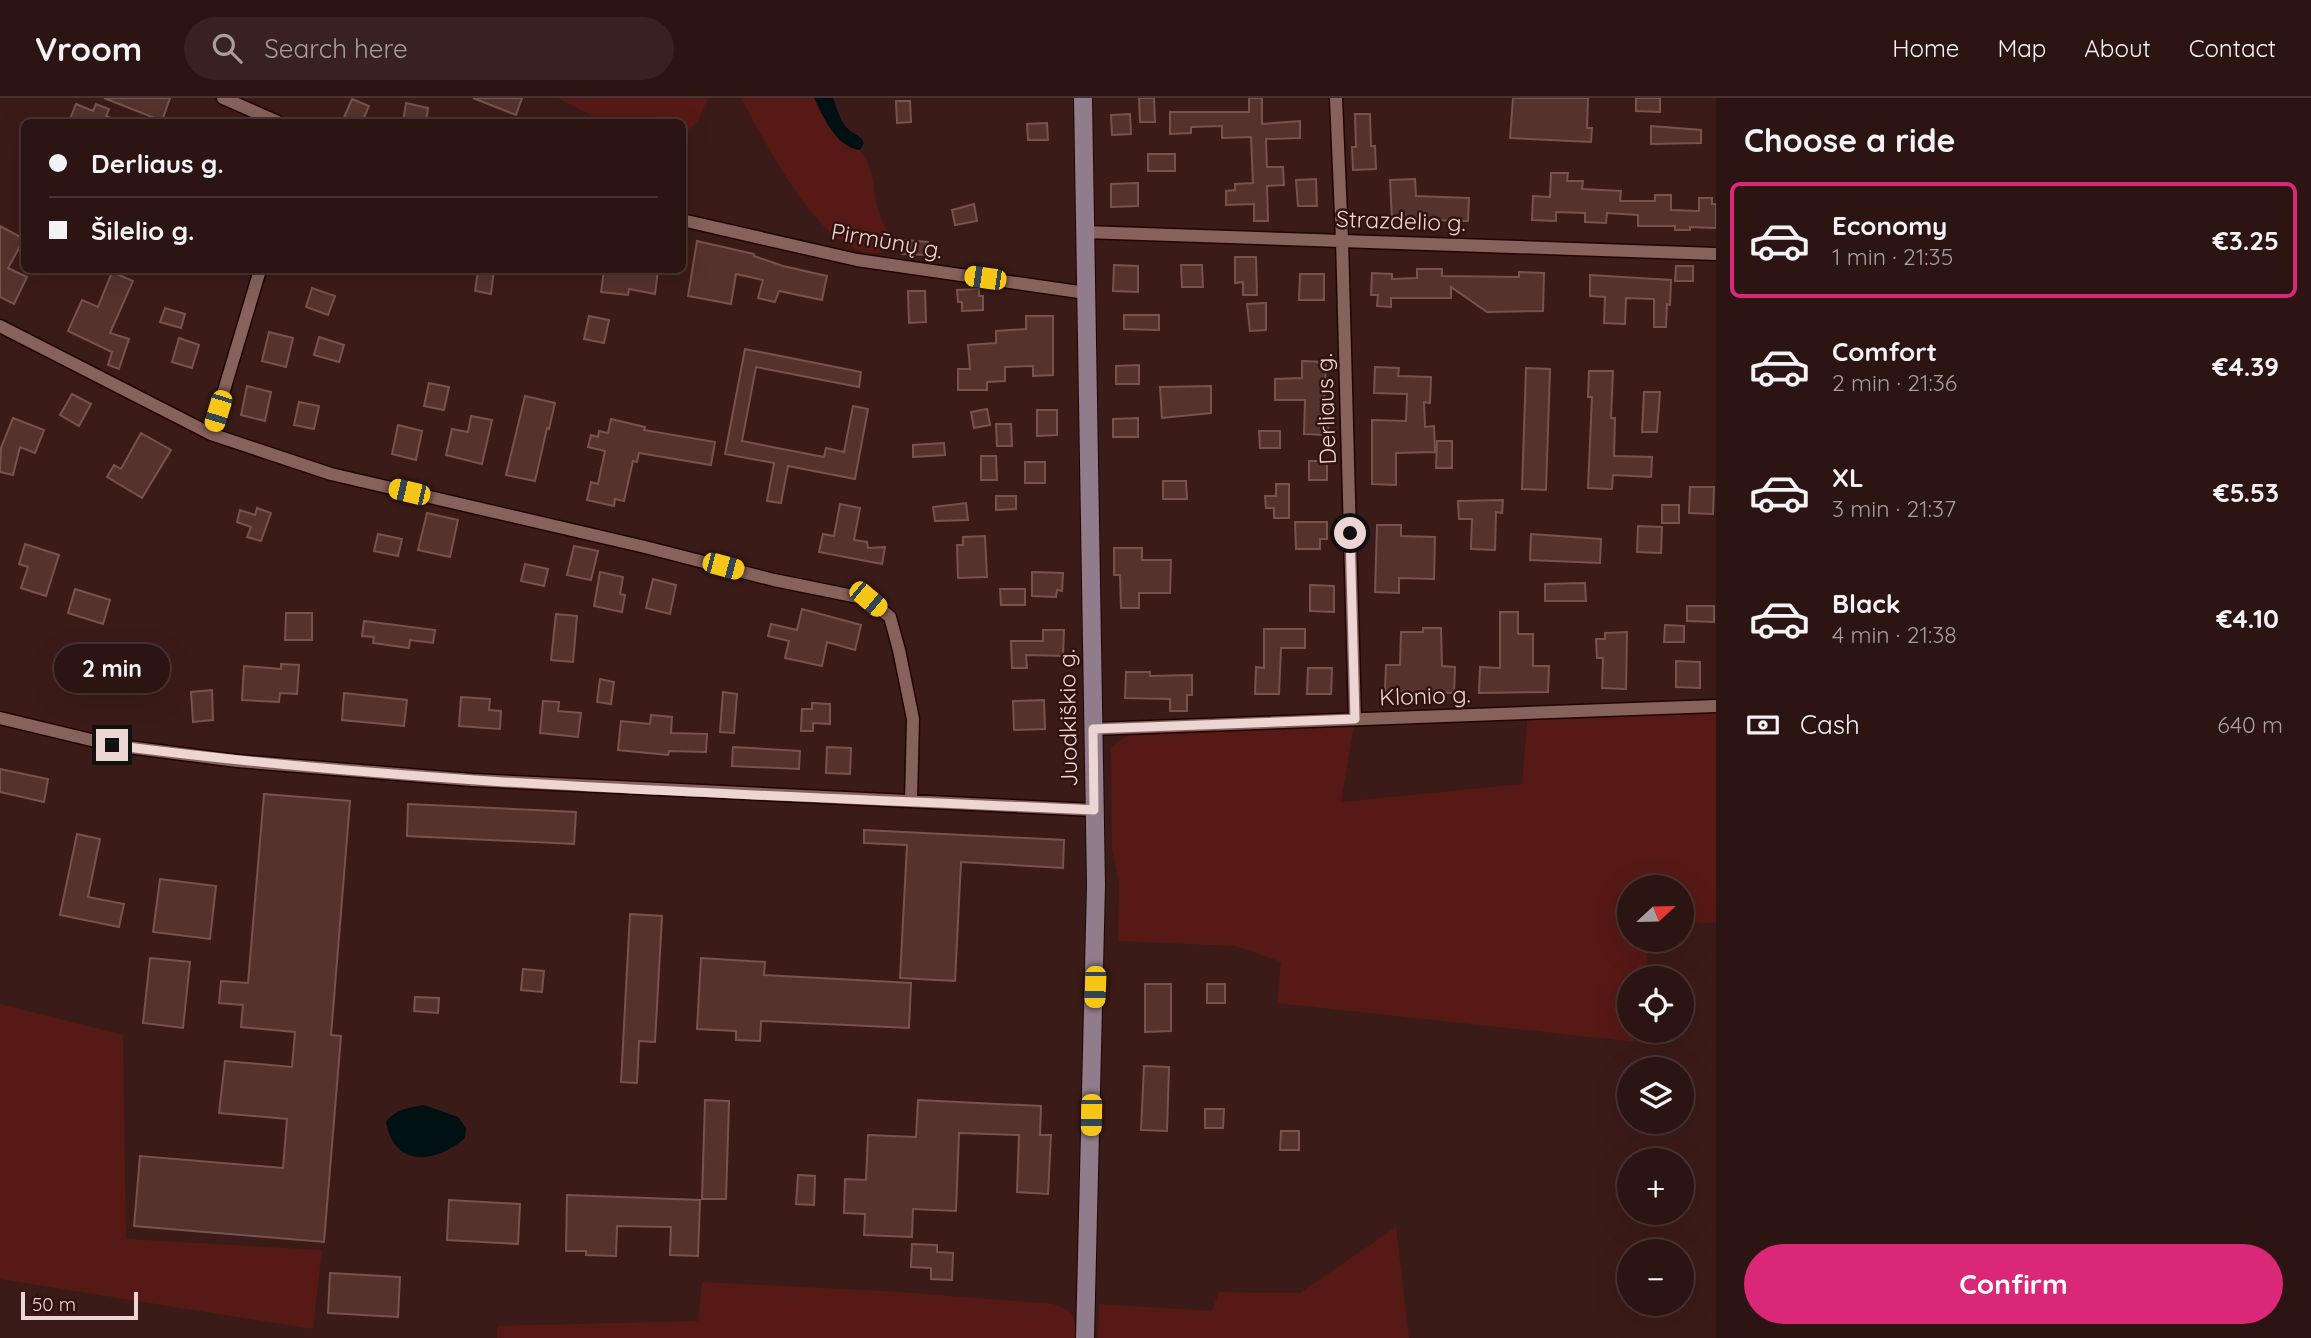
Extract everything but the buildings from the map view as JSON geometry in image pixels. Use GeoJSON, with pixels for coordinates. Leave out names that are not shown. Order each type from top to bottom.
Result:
{"type":"FeatureCollection","features":[{"type":"Feature","properties":{"kind":"street"},"geometry":{"type":"LineString","coordinates":[[223,98],[271,119]]}},
{"type":"Feature","properties":{"kind":"street","name":"Juodkiškio g."},"geometry":{"type":"LineString","coordinates":[[1083,98],[1097,937],[1085,1338]]}},
{"type":"Feature","properties":{"kind":"street","name":"Derliaus g."},"geometry":{"type":"LineString","coordinates":[[1336,98],[1355,719]]}},
{"type":"Feature","properties":{"kind":"street","name":"Pirmūnų g."},"geometry":{"type":"LineString","coordinates":[[686,221],[858,260],[1086,293]]}},
{"type":"Feature","properties":{"kind":"street","name":"Strazdelio g."},"geometry":{"type":"LineString","coordinates":[[1085,232],[1716,254]]}},
{"type":"Feature","properties":{"kind":"street"},"geometry":{"type":"LineString","coordinates":[[211,435],[259,273]]}},
{"type":"Feature","properties":{"kind":"street"},"geometry":{"type":"LineString","coordinates":[[0,326],[211,435],[331,474],[646,547],[774,580],[868,599],[890,617],[899,650],[913,719],[911,802]]}},
{"type":"Feature","properties":{"kind":"street","name":"Klonio g."},"geometry":{"type":"LineString","coordinates":[[1093,729],[1716,706]]}},
{"type":"Feature","properties":{"kind":"street"},"geometry":{"type":"LineString","coordinates":[[0,718],[112,745],[237,761],[472,780],[1094,810]]}},
{"type":"Feature","properties":{"kind":"shaded area"},"geometry":{"type":"Polygon","coordinates":[[[558,98],[708,98],[698,121],[686,132],[686,119],[598,119],[558,98]]]}},
{"type":"Feature","properties":{"kind":"shaded area"},"geometry":{"type":"Polygon","coordinates":[[[741,98],[814,98],[839,137],[845,144],[860,150],[865,158],[878,209],[894,248],[871,253],[847,245],[825,227],[803,202],[784,173],[741,98]]]}},
{"type":"Feature","properties":{"kind":"shaded area"},"geometry":{"type":"Polygon","coordinates":[[[814,98],[833,98],[844,124],[864,143],[860,150],[838,138],[814,98]]]}},
{"type":"Feature","properties":{"kind":"shaded area"},"geometry":{"type":"Polygon","coordinates":[[[1716,706],[1716,923],[1694,922],[1694,875],[1617,875],[1617,952],[1648,952],[1647,966],[1617,966],[1617,1040],[1277,1003],[1281,962],[1236,946],[1118,941],[1119,883],[1112,849],[1111,747],[1127,736],[1355,719],[1341,802],[1522,784],[1528,713],[1716,706]]]}},
{"type":"Feature","properties":{"kind":"shaded area"},"geometry":{"type":"Polygon","coordinates":[[[0,1004],[123,1035],[126,1239],[322,1250],[313,1329],[0,1279],[0,1004]]]}},
{"type":"Feature","properties":{"kind":"shaded area"},"geometry":{"type":"Polygon","coordinates":[[[424,1105],[458,1117],[466,1128],[465,1138],[442,1153],[429,1156],[418,1157],[398,1148],[386,1122],[398,1112],[424,1105]]]}},
{"type":"Feature","properties":{"kind":"shaded area"},"geometry":{"type":"Polygon","coordinates":[[[1396,1227],[1409,1338],[1098,1338],[1099,1304],[1212,1311],[1219,1292],[1300,1293],[1396,1227]]]}},
{"type":"Feature","properties":{"kind":"shaded area"},"geometry":{"type":"Polygon","coordinates":[[[702,1282],[885,1291],[1053,1304],[1072,1315],[1076,1338],[497,1338],[497,1326],[698,1321],[702,1282]]]}},
{"type":"Feature","properties":{"kind":"route"},"geometry":{"type":"LineString","coordinates":[[112,745],[237,761],[472,780],[1094,810],[1093,729],[1355,719],[1350,533]]}}]}
